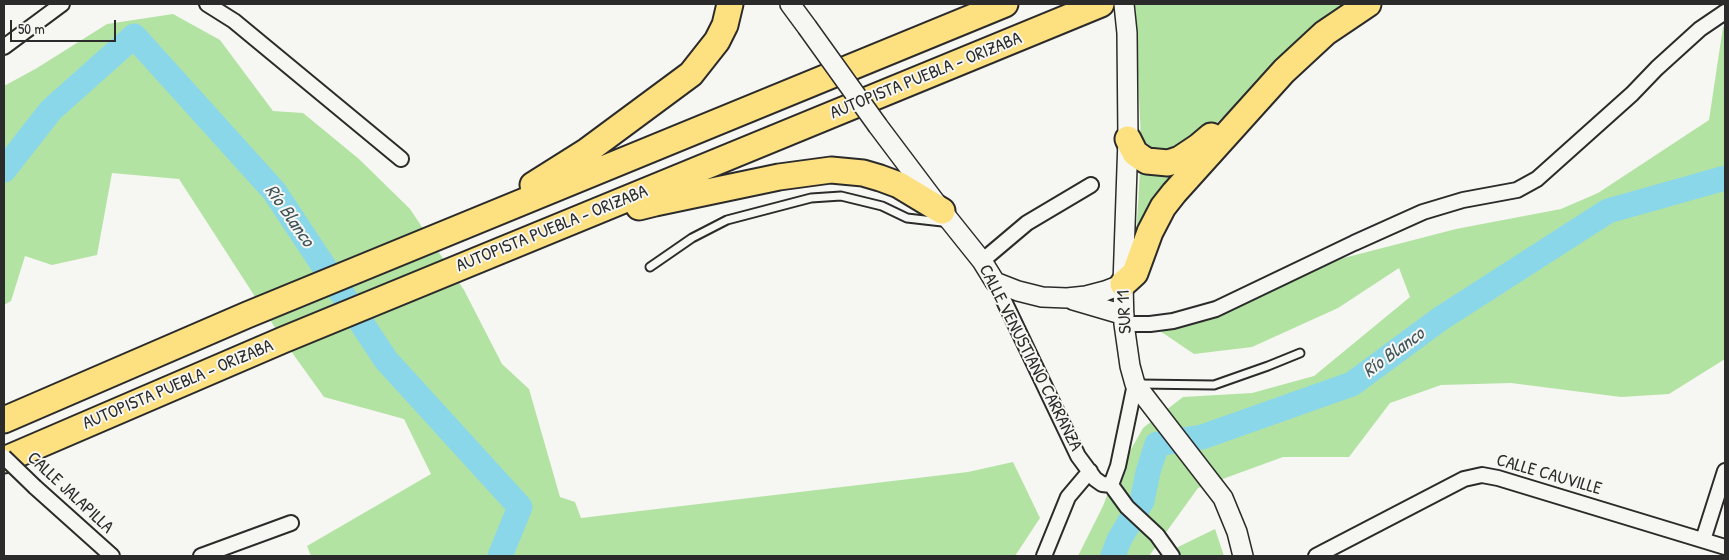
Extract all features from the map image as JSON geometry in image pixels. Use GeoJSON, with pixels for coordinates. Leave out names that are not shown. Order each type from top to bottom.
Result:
{"type":"FeatureCollection","features":[{"type":"Feature","properties":{"kind":"highway"},"geometry":{"type":"LineString","coordinates":[[474,222],[587,152],[691,74],[717,41],[725,25],[730,4]]}},
{"type":"Feature","properties":{"kind":"highway","name":"AUTOPISTA PUEBLA - ORIZABA"},"geometry":{"type":"LineString","coordinates":[[4,420],[247,315],[1005,4]]}},
{"type":"Feature","properties":{"kind":"highway","name":"AUTOPISTA PUEBLA - ORIZABA"},"geometry":{"type":"LineString","coordinates":[[4,458],[282,340],[1101,4]]}},
{"type":"Feature","properties":{"kind":"highway"},"geometry":{"type":"LineString","coordinates":[[1128,139],[1135,153],[1147,161],[1168,163],[1180,159],[1198,147],[1325,33],[1368,4]]}},
{"type":"Feature","properties":{"kind":"highway"},"geometry":{"type":"LineString","coordinates":[[1123,284],[1138,268],[1150,232],[1163,207],[1284,71]]}},
{"type":"Feature","properties":{"kind":"highway"},"geometry":{"type":"LineString","coordinates":[[515,245],[654,203],[779,177],[831,170],[863,173],[899,185],[947,217]]}},
{"type":"Feature","properties":{"kind":"main road","name":"CALLE VENUSTIANO CARRANZA"},"geometry":{"type":"LineString","coordinates":[[790,4],[878,126],[982,262],[995,282]]}},
{"type":"Feature","properties":{"kind":"main road","name":"SUR 11"},"geometry":{"type":"LineString","coordinates":[[1124,4],[1127,33],[1128,139],[1123,284],[1124,320],[1130,366],[1135,384],[1223,498],[1237,532],[1243,556]]}},
{"type":"Feature","properties":{"kind":"main road"},"geometry":{"type":"LineString","coordinates":[[995,282],[1018,291],[1042,297],[1067,298],[1086,296],[1123,284]]}},
{"type":"Feature","properties":{"kind":"main road"},"geometry":{"type":"LineString","coordinates":[[1067,298],[1124,320]]}},
{"type":"Feature","properties":{"kind":"street"},"geometry":{"type":"LineString","coordinates":[[4,48],[62,4]]}},
{"type":"Feature","properties":{"kind":"street"},"geometry":{"type":"LineString","coordinates":[[207,4],[234,21],[401,160]]}},
{"type":"Feature","properties":{"kind":"street"},"geometry":{"type":"LineString","coordinates":[[1124,320],[1150,324],[1172,321],[1216,309],[1423,212],[1463,200],[1517,190],[1537,179],[1632,94],[1657,68],[1700,30],[1725,12]]}},
{"type":"Feature","properties":{"kind":"street"},"geometry":{"type":"LineString","coordinates":[[982,262],[1027,224],[1091,185]]}},
{"type":"Feature","properties":{"kind":"street","name":"CALLE VENUSTIANO CARRANZA"},"geometry":{"type":"LineString","coordinates":[[995,282],[1078,456],[1095,479],[1102,484],[1112,486]]}},
{"type":"Feature","properties":{"kind":"street"},"geometry":{"type":"LineString","coordinates":[[1135,384],[1112,486],[1127,507],[1157,535],[1172,556]]}},
{"type":"Feature","properties":{"kind":"street","name":"CALLE JALAPILLA"},"geometry":{"type":"LineString","coordinates":[[4,458],[112,556]]}},
{"type":"Feature","properties":{"kind":"street"},"geometry":{"type":"LineString","coordinates":[[1044,556],[1068,498],[1090,471]]}},
{"type":"Feature","properties":{"kind":"street"},"geometry":{"type":"LineString","coordinates":[[1703,540],[1725,471]]}},
{"type":"Feature","properties":{"kind":"street","name":"CALLE CAUVILLE"},"geometry":{"type":"LineString","coordinates":[[1316,556],[1464,478],[1482,475],[1498,478],[1725,547]]}},
{"type":"Feature","properties":{"kind":"street"},"geometry":{"type":"LineString","coordinates":[[201,556],[291,523]]}},
{"type":"Feature","properties":{"kind":"lane"},"geometry":{"type":"LineString","coordinates":[[650,267],[692,238],[727,220],[811,198],[840,196],[882,206],[907,218],[947,217]]}},
{"type":"Feature","properties":{"kind":"lane"},"geometry":{"type":"LineString","coordinates":[[1135,384],[1214,385],[1268,366],[1300,352]]}},
{"type":"Feature","properties":{"kind":"green space"},"geometry":{"type":"Polygon","coordinates":[[[1135,4],[1354,4],[1300,42],[1219,121],[1184,150],[1154,156],[1141,141],[1135,4]]]}},
{"type":"Feature","properties":{"kind":"green space"},"geometry":{"type":"Polygon","coordinates":[[[173,14],[220,40],[273,111],[303,113],[359,159],[410,209],[464,290],[502,364],[529,389],[560,497],[575,502],[581,518],[968,472],[1013,462],[1040,518],[1015,556],[311,556],[307,546],[431,474],[404,419],[324,397],[283,340],[179,179],[112,173],[97,255],[52,265],[25,256],[11,301],[4,305],[4,86],[37,68],[107,24],[173,14]]]}},
{"type":"Feature","properties":{"kind":"green space"},"geometry":{"type":"Polygon","coordinates":[[[1725,26],[1725,359],[1669,394],[1621,397],[1511,383],[1441,385],[1390,403],[1349,457],[1283,457],[1198,488],[1149,556],[1078,556],[1103,506],[1111,485],[1143,428],[1183,397],[1252,393],[1314,376],[1410,297],[1399,268],[1338,308],[1252,347],[1194,354],[1157,329],[1207,321],[1336,260],[1456,229],[1561,209],[1598,193],[1709,120],[1723,27],[1725,26]]]}},
{"type":"Feature","properties":{"kind":"green space"},"geometry":{"type":"Polygon","coordinates":[[[1195,159],[1135,257],[1140,170],[1156,175],[1175,171],[1195,159]]]}},
{"type":"Feature","properties":{"kind":"green space"},"geometry":{"type":"Polygon","coordinates":[[[1215,529],[1224,556],[1176,556],[1178,547],[1215,529]]]}},
{"type":"Feature","properties":{"kind":"waterway","name":"Río Blanco"},"geometry":{"type":"LineString","coordinates":[[4,170],[51,110],[134,36],[274,191],[386,360],[520,507],[500,556]]}},
{"type":"Feature","properties":{"kind":"waterway","name":"Río Blanco"},"geometry":{"type":"LineString","coordinates":[[1113,556],[1119,540],[1142,501],[1148,472],[1157,444],[1202,437],[1352,384],[1440,319],[1608,211],[1725,178]]}}]}
